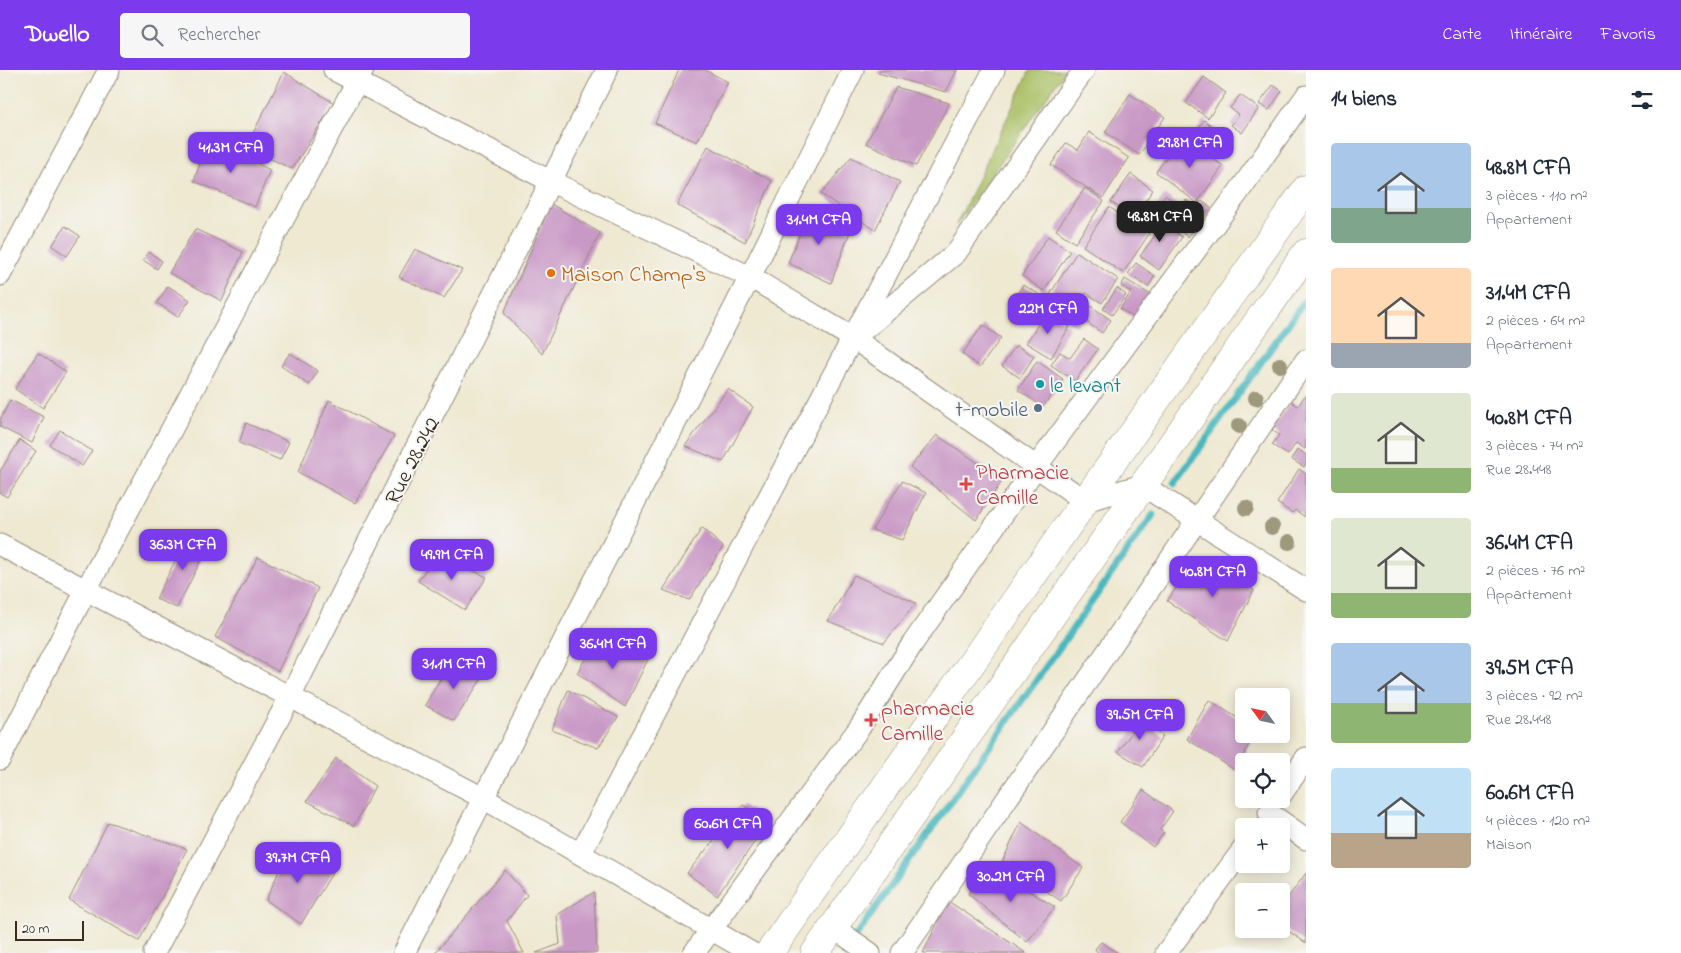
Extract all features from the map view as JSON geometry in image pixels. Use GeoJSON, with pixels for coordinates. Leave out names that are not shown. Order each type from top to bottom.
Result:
{"type":"FeatureCollection","features":[{"type":"Feature","properties":{"kind":"main road"},"geometry":{"type":"LineString","coordinates":[[769,953],[1306,189]]}},
{"type":"Feature","properties":{"kind":"main road"},"geometry":{"type":"LineString","coordinates":[[815,953],[1306,253]]}},
{"type":"Feature","properties":{"kind":"street"},"geometry":{"type":"LineString","coordinates":[[0,275],[109,70]]}},
{"type":"Feature","properties":{"kind":"street"},"geometry":{"type":"LineString","coordinates":[[334,70],[360,76],[552,182],[750,277],[853,338],[1085,501],[1142,485],[1306,590]]}},
{"type":"Feature","properties":{"kind":"street","name":"Rue 28.242"},"geometry":{"type":"LineString","coordinates":[[154,953],[290,698],[607,70]]}},
{"type":"Feature","properties":{"kind":"street"},"geometry":{"type":"LineString","coordinates":[[404,953],[750,277],[853,70]]}},
{"type":"Feature","properties":{"kind":"street"},"geometry":{"type":"LineString","coordinates":[[581,853],[994,70]]}},
{"type":"Feature","properties":{"kind":"street"},"geometry":{"type":"LineString","coordinates":[[853,338],[956,253],[1084,70]]}},
{"type":"Feature","properties":{"kind":"street"},"geometry":{"type":"LineString","coordinates":[[0,759],[86,590],[360,76]]}},
{"type":"Feature","properties":{"kind":"street"},"geometry":{"type":"LineString","coordinates":[[694,953],[860,727],[913,643],[1036,467],[1240,190],[1306,96]]}},
{"type":"Feature","properties":{"kind":"street"},"geometry":{"type":"LineString","coordinates":[[902,953],[1306,360]]}},
{"type":"Feature","properties":{"kind":"street"},"geometry":{"type":"LineString","coordinates":[[0,545],[483,798],[752,953]]}},
{"type":"Feature","properties":{"kind":"street"},"geometry":{"type":"LineString","coordinates":[[1290,782],[1306,758]]}},
{"type":"Feature","properties":{"kind":"street"},"geometry":{"type":"LineString","coordinates":[[1269,813],[1306,839]]}},
{"type":"Feature","properties":{"kind":"street"},"geometry":{"type":"LineString","coordinates":[[1166,953],[1235,860]]}},
{"type":"Feature","properties":{"kind":"street"},"geometry":{"type":"LineString","coordinates":[[834,928],[870,953]]}},
{"type":"Feature","properties":{"kind":"green space"},"geometry":{"type":"Polygon","coordinates":[[[1030,70],[1066,70],[956,225],[1030,70]]]}},
{"type":"Feature","properties":{"kind":"building"},"geometry":{"type":"Polygon","coordinates":[[[679,70],[705,70],[728,82],[697,142],[655,123],[679,70]]]}},
{"type":"Feature","properties":{"kind":"building"},"geometry":{"type":"Polygon","coordinates":[[[880,70],[957,70],[946,92],[878,73],[880,70]]]}},
{"type":"Feature","properties":{"kind":"building"},"geometry":{"type":"Polygon","coordinates":[[[284,72],[334,103],[292,169],[246,147],[284,72]]]}},
{"type":"Feature","properties":{"kind":"building"},"geometry":{"type":"Polygon","coordinates":[[[1204,77],[1226,93],[1208,118],[1186,103],[1204,77]]]}},
{"type":"Feature","properties":{"kind":"building"},"geometry":{"type":"Polygon","coordinates":[[[1273,85],[1282,91],[1269,110],[1259,104],[1273,85]]]}},
{"type":"Feature","properties":{"kind":"building"},"geometry":{"type":"Polygon","coordinates":[[[896,87],[949,103],[916,166],[866,143],[896,87]]]}},
{"type":"Feature","properties":{"kind":"building"},"geometry":{"type":"Polygon","coordinates":[[[1130,94],[1165,117],[1139,155],[1105,132],[1130,94]]]}},
{"type":"Feature","properties":{"kind":"building"},"geometry":{"type":"Polygon","coordinates":[[[1240,95],[1259,108],[1242,133],[1231,125],[1239,115],[1230,108],[1240,95]]]}},
{"type":"Feature","properties":{"kind":"building"},"geometry":{"type":"Polygon","coordinates":[[[1204,120],[1218,131],[1210,142],[1196,132],[1204,120]]]}},
{"type":"Feature","properties":{"kind":"building"},"geometry":{"type":"Polygon","coordinates":[[[1089,132],[1129,158],[1103,198],[1051,165],[1066,143],[1078,150],[1089,132]]]}},
{"type":"Feature","properties":{"kind":"building"},"geometry":{"type":"Polygon","coordinates":[[[1182,136],[1223,166],[1197,203],[1156,172],[1182,136]]]}},
{"type":"Feature","properties":{"kind":"building"},"geometry":{"type":"Polygon","coordinates":[[[208,139],[270,170],[255,207],[194,181],[208,139]]]}},
{"type":"Feature","properties":{"kind":"building"},"geometry":{"type":"Polygon","coordinates":[[[708,146],[772,181],[745,242],[677,205],[708,146]]]}},
{"type":"Feature","properties":{"kind":"building"},"geometry":{"type":"Polygon","coordinates":[[[851,157],[900,182],[875,230],[821,194],[851,157]]]}},
{"type":"Feature","properties":{"kind":"building"},"geometry":{"type":"Polygon","coordinates":[[[1131,174],[1153,190],[1133,217],[1111,202],[1131,174]]]}},
{"type":"Feature","properties":{"kind":"building"},"geometry":{"type":"Polygon","coordinates":[[[1085,188],[1104,201],[1075,243],[1056,230],[1085,188]]]}},
{"type":"Feature","properties":{"kind":"building"},"geometry":{"type":"Polygon","coordinates":[[[1165,195],[1181,207],[1186,200],[1194,207],[1202,201],[1211,208],[1188,237],[1153,210],[1165,195]]]}},
{"type":"Feature","properties":{"kind":"building","name":"Maison Champ's"},"geometry":{"type":"Polygon","coordinates":[[[551,204],[600,233],[542,354],[504,313],[551,204]]]}},
{"type":"Feature","properties":{"kind":"building"},"geometry":{"type":"Polygon","coordinates":[[[1109,207],[1149,234],[1123,273],[1083,246],[1109,207]]]}},
{"type":"Feature","properties":{"kind":"building"},"geometry":{"type":"Polygon","coordinates":[[[810,208],[850,232],[831,283],[788,263],[810,208]]]}},
{"type":"Feature","properties":{"kind":"building"},"geometry":{"type":"Polygon","coordinates":[[[1151,215],[1182,237],[1159,270],[1140,256],[1156,234],[1144,225],[1151,215]]]}},
{"type":"Feature","properties":{"kind":"building"},"geometry":{"type":"Polygon","coordinates":[[[65,226],[80,236],[67,256],[52,246],[65,226]]]}},
{"type":"Feature","properties":{"kind":"building"},"geometry":{"type":"Polygon","coordinates":[[[195,229],[243,252],[222,301],[169,273],[195,229]]]}},
{"type":"Feature","properties":{"kind":"building"},"geometry":{"type":"Polygon","coordinates":[[[1048,236],[1070,251],[1044,291],[1022,276],[1048,236]]]}},
{"type":"Feature","properties":{"kind":"building"},"geometry":{"type":"Polygon","coordinates":[[[415,249],[462,270],[444,298],[399,277],[415,249]]]}},
{"type":"Feature","properties":{"kind":"building"},"geometry":{"type":"Polygon","coordinates":[[[149,252],[162,261],[157,269],[143,260],[149,252]]]}},
{"type":"Feature","properties":{"kind":"building"},"geometry":{"type":"Polygon","coordinates":[[[1077,252],[1118,279],[1102,303],[1086,293],[1075,310],[1050,294],[1077,252]]]}},
{"type":"Feature","properties":{"kind":"building"},"geometry":{"type":"Polygon","coordinates":[[[1136,263],[1155,276],[1148,287],[1128,274],[1136,263]]]}},
{"type":"Feature","properties":{"kind":"building"},"geometry":{"type":"Polygon","coordinates":[[[1125,279],[1151,295],[1136,319],[1120,309],[1131,292],[1121,286],[1125,279]]]}},
{"type":"Feature","properties":{"kind":"building"},"geometry":{"type":"Polygon","coordinates":[[[1023,285],[1039,294],[1031,309],[1014,299],[1023,285]]]}},
{"type":"Feature","properties":{"kind":"building"},"geometry":{"type":"Polygon","coordinates":[[[168,286],[190,300],[178,317],[157,303],[168,286]]]}},
{"type":"Feature","properties":{"kind":"building"},"geometry":{"type":"Polygon","coordinates":[[[1117,288],[1126,295],[1112,315],[1103,309],[1117,288]]]}},
{"type":"Feature","properties":{"kind":"building"},"geometry":{"type":"Polygon","coordinates":[[[1085,302],[1111,320],[1102,333],[1076,315],[1085,302]]]}},
{"type":"Feature","properties":{"kind":"building"},"geometry":{"type":"Polygon","coordinates":[[[1063,310],[1080,320],[1077,326],[1059,316],[1063,310]]]}},
{"type":"Feature","properties":{"kind":"building"},"geometry":{"type":"Polygon","coordinates":[[[1046,312],[1070,326],[1051,358],[1026,343],[1046,312]]]}},
{"type":"Feature","properties":{"kind":"building"},"geometry":{"type":"Polygon","coordinates":[[[983,325],[1001,338],[980,367],[962,354],[983,325]]]}},
{"type":"Feature","properties":{"kind":"building"},"geometry":{"type":"Polygon","coordinates":[[[1084,339],[1098,349],[1075,381],[1051,365],[1060,352],[1070,358],[1084,339]]]}},
{"type":"Feature","properties":{"kind":"building"},"geometry":{"type":"Polygon","coordinates":[[[1016,345],[1034,356],[1020,378],[1002,366],[1016,345]]]}},
{"type":"Feature","properties":{"kind":"building"},"geometry":{"type":"Polygon","coordinates":[[[38,353],[66,372],[43,408],[15,389],[38,353]]]}},
{"type":"Feature","properties":{"kind":"building"},"geometry":{"type":"Polygon","coordinates":[[[290,353],[318,371],[309,385],[281,366],[290,353]]]}},
{"type":"Feature","properties":{"kind":"building","name":"le levant"},"geometry":{"type":"Polygon","coordinates":[[[1037,361],[1063,379],[1043,407],[1018,390],[1037,361]]]}},
{"type":"Feature","properties":{"kind":"building"},"geometry":{"type":"Polygon","coordinates":[[[728,389],[753,407],[723,462],[685,446],[728,389]]]}},
{"type":"Feature","properties":{"kind":"building"},"geometry":{"type":"Polygon","coordinates":[[[1306,394],[1306,447],[1305,449],[1296,443],[1288,455],[1272,445],[1279,435],[1272,430],[1291,401],[1298,406],[1306,394]]]}},
{"type":"Feature","properties":{"kind":"building"},"geometry":{"type":"Polygon","coordinates":[[[10,400],[44,417],[32,443],[0,427],[0,420],[10,400]]]}},
{"type":"Feature","properties":{"kind":"building"},"geometry":{"type":"Polygon","coordinates":[[[329,400],[394,436],[355,503],[298,472],[329,400]]]}},
{"type":"Feature","properties":{"kind":"building"},"geometry":{"type":"Polygon","coordinates":[[[246,423],[289,442],[280,460],[239,443],[246,423]]]}},
{"type":"Feature","properties":{"kind":"building"},"geometry":{"type":"Polygon","coordinates":[[[60,430],[92,451],[82,466],[50,445],[60,430]]]}},
{"type":"Feature","properties":{"kind":"building"},"geometry":{"type":"Polygon","coordinates":[[[937,435],[1003,480],[976,520],[910,467],[937,435]]]}},
{"type":"Feature","properties":{"kind":"building"},"geometry":{"type":"Polygon","coordinates":[[[20,440],[36,451],[7,497],[0,493],[0,471],[20,440]]]}},
{"type":"Feature","properties":{"kind":"building"},"geometry":{"type":"Polygon","coordinates":[[[1298,449],[1306,455],[1304,467],[1291,459],[1298,449]]]}},
{"type":"Feature","properties":{"kind":"building"},"geometry":{"type":"Polygon","coordinates":[[[1299,469],[1306,474],[1305,517],[1295,510],[1292,513],[1277,503],[1299,469]]]}},
{"type":"Feature","properties":{"kind":"building"},"geometry":{"type":"Polygon","coordinates":[[[902,481],[926,493],[902,540],[872,530],[902,481]]]}},
{"type":"Feature","properties":{"kind":"building"},"geometry":{"type":"Polygon","coordinates":[[[702,528],[723,547],[689,600],[663,590],[702,528]]]}},
{"type":"Feature","properties":{"kind":"building"},"geometry":{"type":"Polygon","coordinates":[[[189,533],[209,544],[177,608],[156,599],[189,533]]]}},
{"type":"Feature","properties":{"kind":"building"},"geometry":{"type":"Polygon","coordinates":[[[436,554],[487,577],[465,610],[418,581],[436,554]]]}},
{"type":"Feature","properties":{"kind":"building"},"geometry":{"type":"Polygon","coordinates":[[[258,557],[318,588],[278,671],[215,637],[258,557]]]}},
{"type":"Feature","properties":{"kind":"building"},"geometry":{"type":"Polygon","coordinates":[[[1218,563],[1254,590],[1228,641],[1167,601],[1191,567],[1218,563]]]}},
{"type":"Feature","properties":{"kind":"building"},"geometry":{"type":"Polygon","coordinates":[[[854,575],[916,603],[884,643],[828,621],[854,575]]]}},
{"type":"Feature","properties":{"kind":"building"},"geometry":{"type":"Polygon","coordinates":[[[598,637],[648,659],[625,707],[577,673],[598,637]]]}},
{"type":"Feature","properties":{"kind":"building"},"geometry":{"type":"Polygon","coordinates":[[[451,661],[484,675],[454,721],[425,705],[451,661]]]}},
{"type":"Feature","properties":{"kind":"building"},"geometry":{"type":"Polygon","coordinates":[[[568,690],[618,717],[598,748],[552,730],[568,690]]]}},
{"type":"Feature","properties":{"kind":"building"},"geometry":{"type":"Polygon","coordinates":[[[1209,700],[1235,716],[1235,743],[1250,743],[1245,753],[1235,753],[1235,770],[1187,739],[1209,700]]]}},
{"type":"Feature","properties":{"kind":"building"},"geometry":{"type":"Polygon","coordinates":[[[1130,713],[1163,736],[1143,767],[1118,752],[1132,732],[1123,724],[1130,713]]]}},
{"type":"Feature","properties":{"kind":"building"},"geometry":{"type":"Polygon","coordinates":[[[336,758],[375,786],[354,826],[307,801],[336,758]]]}},
{"type":"Feature","properties":{"kind":"building"},"geometry":{"type":"Polygon","coordinates":[[[1143,790],[1173,811],[1160,830],[1164,833],[1153,847],[1120,822],[1143,790]]]}},
{"type":"Feature","properties":{"kind":"building"},"geometry":{"type":"Polygon","coordinates":[[[743,805],[769,821],[717,896],[687,873],[743,805]]]}},
{"type":"Feature","properties":{"kind":"building"},"geometry":{"type":"Polygon","coordinates":[[[108,822],[187,849],[139,941],[69,900],[108,822]]]}},
{"type":"Feature","properties":{"kind":"building"},"geometry":{"type":"Polygon","coordinates":[[[1021,822],[1083,868],[1061,901],[1002,862],[1021,822]]]}},
{"type":"Feature","properties":{"kind":"building"},"geometry":{"type":"Polygon","coordinates":[[[290,846],[334,870],[301,924],[266,900],[290,846]]]}},
{"type":"Feature","properties":{"kind":"building"},"geometry":{"type":"Polygon","coordinates":[[[989,866],[1055,907],[1027,942],[968,894],[989,866]]]}},
{"type":"Feature","properties":{"kind":"building"},"geometry":{"type":"Polygon","coordinates":[[[505,870],[527,895],[507,921],[524,953],[435,953],[505,870]]]}},
{"type":"Feature","properties":{"kind":"building"},"geometry":{"type":"Polygon","coordinates":[[[1306,873],[1306,943],[1290,932],[1290,895],[1306,873]]]}},
{"type":"Feature","properties":{"kind":"building"},"geometry":{"type":"Polygon","coordinates":[[[594,892],[597,953],[536,953],[560,944],[557,915],[594,892]]]}},
{"type":"Feature","properties":{"kind":"building"},"geometry":{"type":"Polygon","coordinates":[[[948,901],[1026,953],[923,953],[948,901]]]}},
{"type":"Feature","properties":{"kind":"building"},"geometry":{"type":"Polygon","coordinates":[[[1101,942],[1118,953],[1098,953],[1095,949],[1101,942]]]}},
{"type":"Feature","properties":{"kind":"waterway"},"geometry":{"type":"LineString","coordinates":[[1175,483],[1306,299]]}},
{"type":"Feature","properties":{"kind":"waterway"},"geometry":{"type":"LineString","coordinates":[[844,953],[1153,515]]}},
{"type":"Feature","properties":{"kind":"place","name":"Maison Champ's"},"geometry":{"type":"Point","coordinates":[551,273]}},
{"type":"Feature","properties":{"kind":"place","name":"le levant"},"geometry":{"type":"Point","coordinates":[1040,384]}},
{"type":"Feature","properties":{"kind":"place","name":"t-mobile"},"geometry":{"type":"Point","coordinates":[1038,408]}},
{"type":"Feature","properties":{"kind":"place","name":"Pharmacie Camille"},"geometry":{"type":"Point","coordinates":[966,484]}},
{"type":"Feature","properties":{"kind":"place","name":"pharmacie Camille"},"geometry":{"type":"Point","coordinates":[871,720]}}]}
